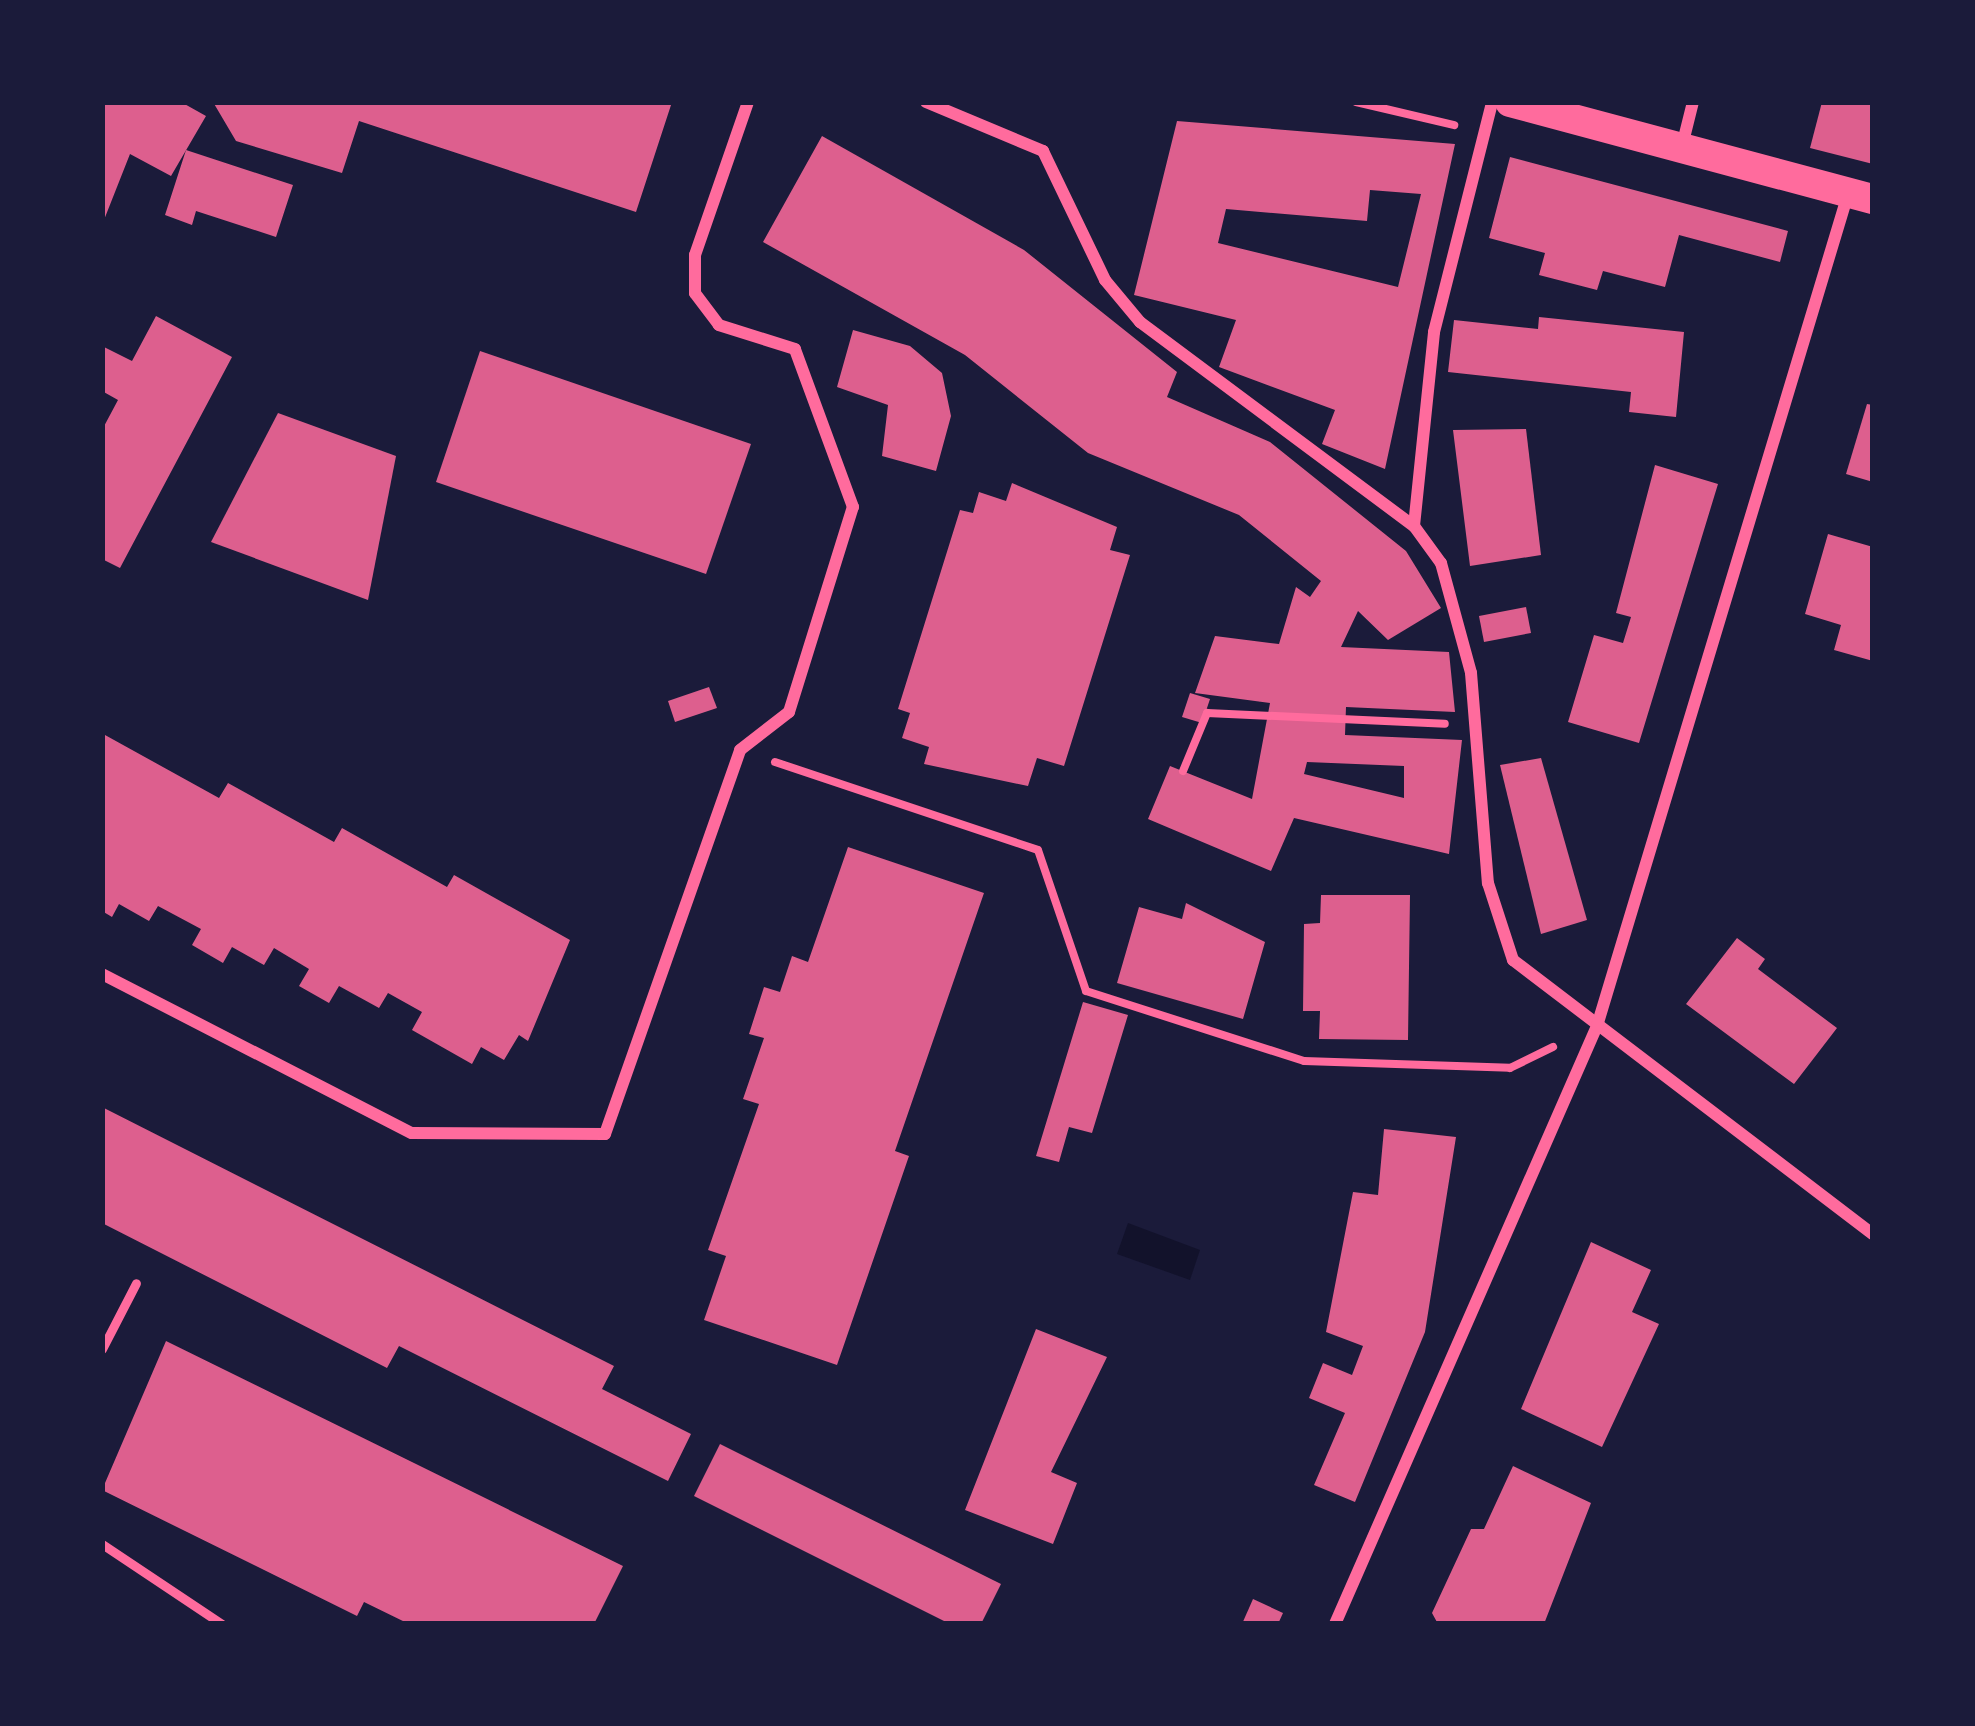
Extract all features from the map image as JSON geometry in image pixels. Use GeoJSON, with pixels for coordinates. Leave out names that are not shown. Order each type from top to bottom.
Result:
{"type":"FeatureCollection","features":[{"type":"Feature","properties":{"kind":"main road"},"geometry":{"type":"LineString","coordinates":[[1510,102],[1861,196]]}},
{"type":"Feature","properties":{"kind":"street"},"geometry":{"type":"LineString","coordinates":[[102,974],[412,1133],[605,1134],[740,750],[789,712],[854,507],[795,349],[719,325],[694,292],[695,255],[748,102]]}},
{"type":"Feature","properties":{"kind":"street"},"geometry":{"type":"LineString","coordinates":[[926,102],[1043,151],[1105,280],[1140,322],[1414,526],[1441,563],[1477,725],[1499,933],[1532,982],[1873,1234]]}},
{"type":"Feature","properties":{"kind":"street"},"geometry":{"type":"LineString","coordinates":[[1414,526],[1434,332],[1492,102]]}},
{"type":"Feature","properties":{"kind":"street"},"geometry":{"type":"LineString","coordinates":[[1682,146],[1693,102]]}},
{"type":"Feature","properties":{"kind":"street"},"geometry":{"type":"LineString","coordinates":[[1335,1624],[1597,1026],[1861,196]]}},
{"type":"Feature","properties":{"kind":"lane"},"geometry":{"type":"LineString","coordinates":[[102,1349],[136,1282]]}},
{"type":"Feature","properties":{"kind":"lane"},"geometry":{"type":"LineString","coordinates":[[102,1544],[223,1624]]}},
{"type":"Feature","properties":{"kind":"path"},"geometry":{"type":"LineString","coordinates":[[1184,771],[1207,713],[1477,725]]}},
{"type":"Feature","properties":{"kind":"path"},"geometry":{"type":"LineString","coordinates":[[740,750],[1038,850],[1086,991],[1304,1061],[1510,1068],[1597,1026]]}},
{"type":"Feature","properties":{"kind":"shaded area"},"geometry":{"type":"Polygon","coordinates":[[[1128,1223],[1200,1250],[1190,1280],[1117,1254],[1128,1223]]]}},
{"type":"Feature","properties":{"kind":"building"},"geometry":{"type":"Polygon","coordinates":[[[102,102],[181,102],[206,116],[171,176],[130,154],[102,225],[102,102]]]}},
{"type":"Feature","properties":{"kind":"building"},"geometry":{"type":"Polygon","coordinates":[[[213,102],[672,102],[636,212],[359,121],[342,173],[236,141],[213,102]]]}},
{"type":"Feature","properties":{"kind":"building"},"geometry":{"type":"Polygon","coordinates":[[[1822,102],[1873,102],[1873,164],[1810,148],[1822,102]]]}},
{"type":"Feature","properties":{"kind":"building"},"geometry":{"type":"Polygon","coordinates":[[[1177,121],[1455,144],[1385,469],[1322,444],[1335,410],[1219,367],[1236,320],[1134,295],[1177,121]],[[1370,190],[1367,221],[1226,209],[1218,243],[1398,287],[1421,194],[1370,190]]]}},
{"type":"Feature","properties":{"kind":"building"},"geometry":{"type":"Polygon","coordinates":[[[822,136],[1024,250],[1177,372],[1167,397],[1270,442],[1406,551],[1441,608],[1388,640],[1358,611],[1341,647],[1449,652],[1455,712],[1346,707],[1345,735],[1462,740],[1449,854],[1294,818],[1271,871],[1148,819],[1170,766],[1252,799],[1270,703],[1195,693],[1215,636],[1279,644],[1296,587],[1310,597],[1321,581],[1239,515],[1088,453],[965,355],[763,242],[822,136]],[[1307,762],[1304,774],[1404,798],[1404,766],[1307,762]]]}},
{"type":"Feature","properties":{"kind":"building"},"geometry":{"type":"Polygon","coordinates":[[[186,150],[293,185],[276,237],[196,211],[192,225],[165,215],[186,150]]]}},
{"type":"Feature","properties":{"kind":"building"},"geometry":{"type":"Polygon","coordinates":[[[1510,157],[1788,231],[1780,262],[1679,235],[1665,287],[1603,271],[1597,290],[1539,275],[1545,253],[1489,238],[1510,157]]]}},
{"type":"Feature","properties":{"kind":"building"},"geometry":{"type":"Polygon","coordinates":[[[156,316],[232,357],[120,568],[102,559],[102,430],[118,400],[102,391],[102,346],[132,361],[156,316]]]}},
{"type":"Feature","properties":{"kind":"building"},"geometry":{"type":"Polygon","coordinates":[[[1539,317],[1684,332],[1676,417],[1629,412],[1631,392],[1448,372],[1454,320],[1538,329],[1539,317]]]}},
{"type":"Feature","properties":{"kind":"building"},"geometry":{"type":"Polygon","coordinates":[[[853,330],[910,346],[942,373],[951,416],[936,471],[882,456],[888,405],[837,387],[853,330]]]}},
{"type":"Feature","properties":{"kind":"building"},"geometry":{"type":"Polygon","coordinates":[[[480,351],[751,444],[706,574],[436,482],[480,351]]]}},
{"type":"Feature","properties":{"kind":"building"},"geometry":{"type":"Polygon","coordinates":[[[1867,404],[1873,405],[1873,482],[1846,474],[1867,404]]]}},
{"type":"Feature","properties":{"kind":"building"},"geometry":{"type":"Polygon","coordinates":[[[278,413],[396,456],[368,600],[211,542],[278,413]]]}},
{"type":"Feature","properties":{"kind":"building"},"geometry":{"type":"Polygon","coordinates":[[[1526,429],[1541,555],[1470,566],[1453,430],[1526,429]]]}},
{"type":"Feature","properties":{"kind":"building"},"geometry":{"type":"Polygon","coordinates":[[[1655,465],[1718,484],[1639,743],[1568,722],[1594,635],[1623,643],[1631,617],[1616,613],[1655,465]]]}},
{"type":"Feature","properties":{"kind":"building"},"geometry":{"type":"Polygon","coordinates":[[[1012,483],[1117,527],[1110,550],[1130,555],[1064,766],[1037,758],[1028,786],[924,764],[929,747],[902,738],[910,713],[898,709],[960,510],[973,513],[979,492],[1006,501],[1012,483]]]}},
{"type":"Feature","properties":{"kind":"building"},"geometry":{"type":"Polygon","coordinates":[[[1828,534],[1873,547],[1873,661],[1834,650],[1841,625],[1805,614],[1828,534]]]}},
{"type":"Feature","properties":{"kind":"building"},"geometry":{"type":"Polygon","coordinates":[[[1526,607],[1531,633],[1484,642],[1479,616],[1526,607]]]}},
{"type":"Feature","properties":{"kind":"building"},"geometry":{"type":"Polygon","coordinates":[[[709,687],[717,708],[675,722],[668,701],[709,687]]]}},
{"type":"Feature","properties":{"kind":"building"},"geometry":{"type":"Polygon","coordinates":[[[1190,693],[1210,699],[1202,723],[1182,717],[1190,693]]]}},
{"type":"Feature","properties":{"kind":"building"},"geometry":{"type":"Polygon","coordinates":[[[105,735],[219,798],[228,783],[334,842],[342,828],[447,887],[454,875],[570,940],[528,1041],[519,1035],[504,1060],[481,1047],[472,1064],[412,1030],[422,1012],[388,993],[379,1008],[339,986],[329,1003],[299,986],[309,969],[274,948],[264,965],[232,947],[223,963],[192,945],[201,929],[158,906],[149,921],[119,904],[112,917],[102,911],[105,735]]]}},
{"type":"Feature","properties":{"kind":"building"},"geometry":{"type":"Polygon","coordinates":[[[1541,758],[1587,920],[1541,934],[1500,765],[1541,758]]]}},
{"type":"Feature","properties":{"kind":"building"},"geometry":{"type":"Polygon","coordinates":[[[848,847],[984,893],[895,1151],[909,1156],[837,1365],[704,1320],[726,1256],[708,1250],[759,1104],[743,1099],[764,1038],[749,1034],[764,987],[780,992],[792,956],[808,962],[848,847]]]}},
{"type":"Feature","properties":{"kind":"building"},"geometry":{"type":"Polygon","coordinates":[[[1321,895],[1410,895],[1408,1040],[1319,1039],[1320,1011],[1303,1011],[1304,924],[1320,923],[1321,895]]]}},
{"type":"Feature","properties":{"kind":"building"},"geometry":{"type":"Polygon","coordinates":[[[1186,903],[1265,942],[1243,1019],[1117,983],[1139,907],[1182,919],[1186,903]]]}},
{"type":"Feature","properties":{"kind":"building"},"geometry":{"type":"Polygon","coordinates":[[[1737,938],[1765,959],[1758,969],[1837,1028],[1794,1084],[1686,1004],[1737,938]]]}},
{"type":"Feature","properties":{"kind":"building"},"geometry":{"type":"Polygon","coordinates":[[[1083,1002],[1128,1015],[1092,1133],[1069,1127],[1059,1162],[1036,1156],[1083,1002]]]}},
{"type":"Feature","properties":{"kind":"building"},"geometry":{"type":"Polygon","coordinates":[[[102,1107],[614,1366],[602,1389],[691,1434],[668,1481],[399,1346],[387,1368],[102,1223],[102,1107]]]}},
{"type":"Feature","properties":{"kind":"building"},"geometry":{"type":"Polygon","coordinates":[[[1384,1129],[1456,1137],[1425,1332],[1355,1502],[1314,1485],[1345,1413],[1309,1398],[1323,1363],[1352,1375],[1363,1346],[1326,1332],[1353,1192],[1378,1195],[1384,1129]]]}},
{"type":"Feature","properties":{"kind":"building"},"geometry":{"type":"Polygon","coordinates":[[[1591,1242],[1651,1270],[1632,1312],[1659,1324],[1602,1447],[1521,1409],[1591,1242]]]}},
{"type":"Feature","properties":{"kind":"building"},"geometry":{"type":"Polygon","coordinates":[[[1036,1329],[1107,1357],[1051,1472],[1077,1483],[1053,1544],[965,1510],[1036,1329]]]}},
{"type":"Feature","properties":{"kind":"building"},"geometry":{"type":"Polygon","coordinates":[[[166,1341],[623,1566],[594,1624],[409,1624],[364,1602],[357,1616],[102,1490],[166,1341]]]}},
{"type":"Feature","properties":{"kind":"building"},"geometry":{"type":"Polygon","coordinates":[[[720,1444],[1001,1584],[981,1624],[950,1624],[694,1496],[720,1444]]]}},
{"type":"Feature","properties":{"kind":"building"},"geometry":{"type":"Polygon","coordinates":[[[1513,1466],[1591,1503],[1544,1624],[1438,1624],[1432,1613],[1471,1529],[1484,1529],[1513,1466]]]}},
{"type":"Feature","properties":{"kind":"building"},"geometry":{"type":"Polygon","coordinates":[[[1253,1599],[1283,1613],[1278,1624],[1242,1624],[1253,1599]]]}}]}
